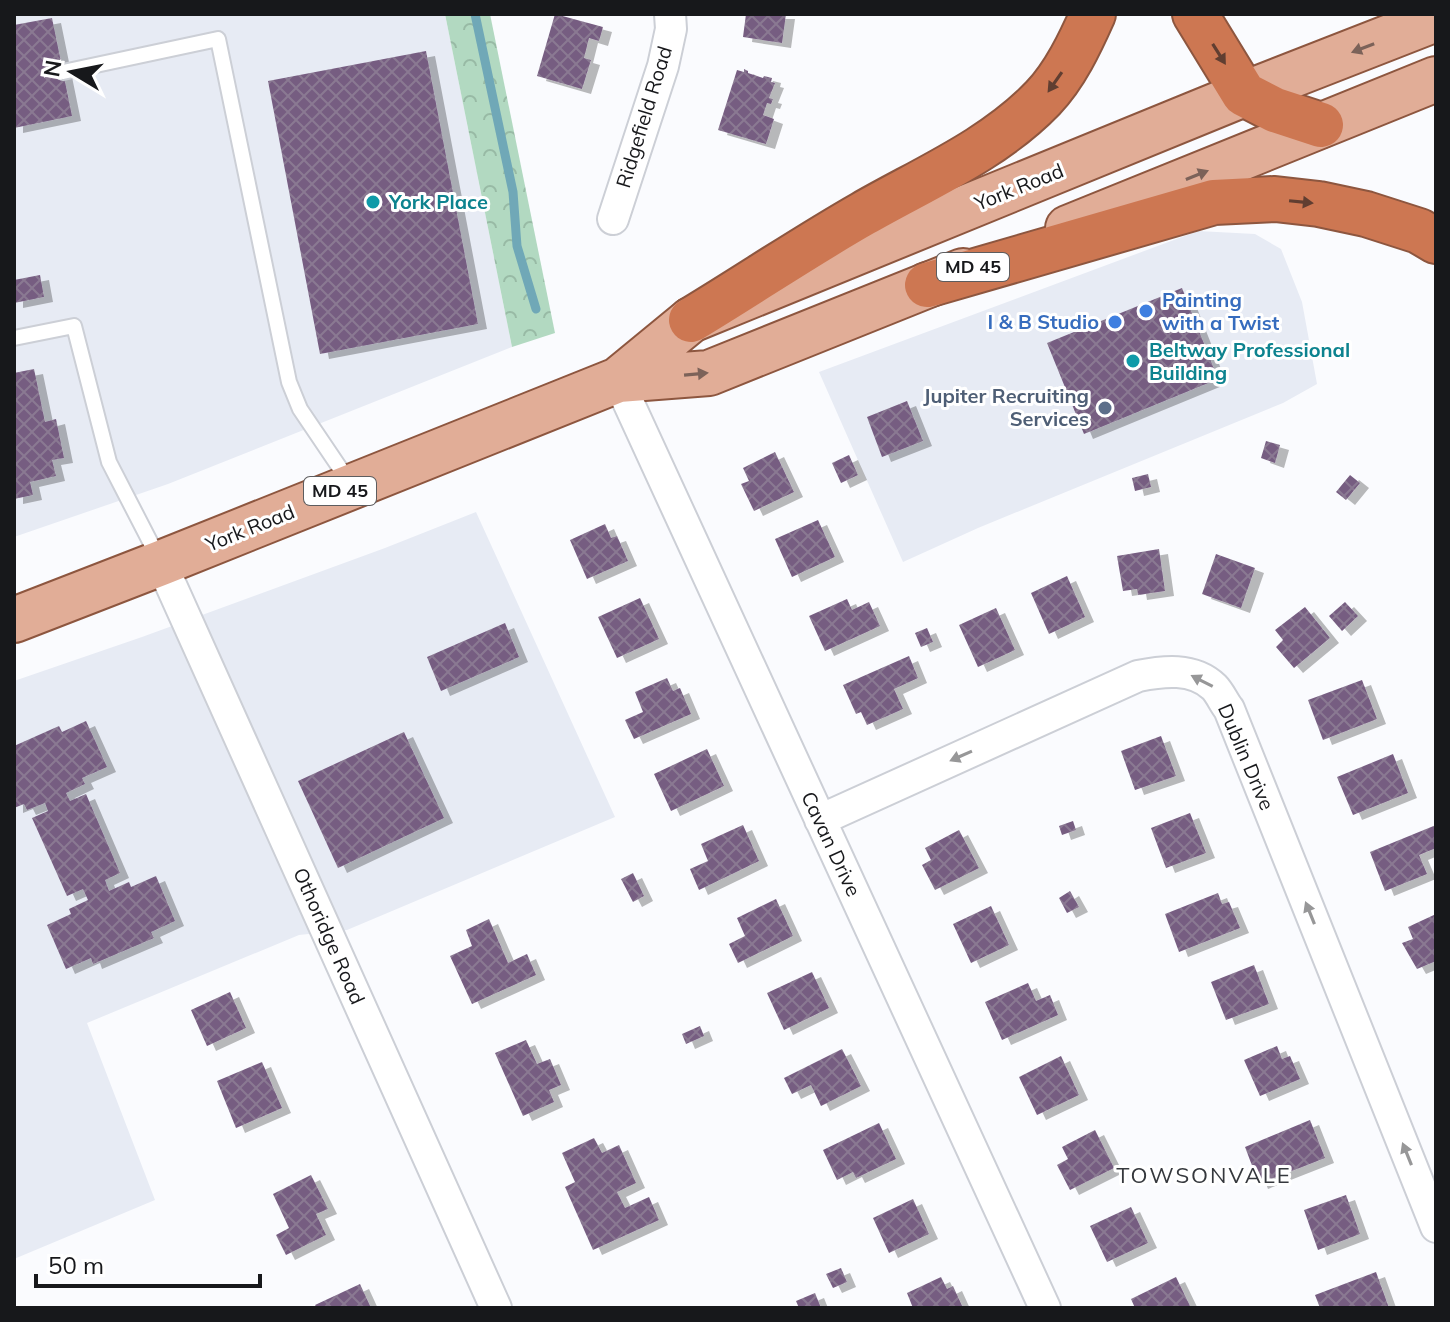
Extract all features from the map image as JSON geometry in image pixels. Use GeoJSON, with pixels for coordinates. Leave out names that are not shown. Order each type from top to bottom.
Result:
{"type":"FeatureCollection","features":[{"type":"Feature","properties":{"kind":"highway"},"geometry":{"type":"LineString","coordinates":[[691,320],[862,215],[970,154],[1012,125],[1044,97],[1071,59],[1093,14]]}},
{"type":"Feature","properties":{"kind":"highway"},"geometry":{"type":"LineString","coordinates":[[1195,14],[1244,94],[1275,110],[1321,125]]}},
{"type":"Feature","properties":{"kind":"highway"},"geometry":{"type":"LineString","coordinates":[[927,285],[1214,202],[1275,199],[1319,204],[1366,214],[1419,231],[1436,241]]}},
{"type":"Feature","properties":{"kind":"main road","name":"York Road"},"geometry":{"type":"LineString","coordinates":[[618,380],[691,320],[1436,19]]}},
{"type":"Feature","properties":{"kind":"main road","name":"York Road"},"geometry":{"type":"LineString","coordinates":[[14,620],[618,380],[709,373],[1436,79]]}},
{"type":"Feature","properties":{"kind":"street","name":"Ridgefield Road"},"geometry":{"type":"LineString","coordinates":[[613,219],[663,66],[671,29],[670,14]]}},
{"type":"Feature","properties":{"kind":"street","name":"Cavan Drive"},"geometry":{"type":"LineString","coordinates":[[618,380],[1045,1308]]}},
{"type":"Feature","properties":{"kind":"street","name":"Othoridge Road"},"geometry":{"type":"LineString","coordinates":[[161,563],[496,1308]]}},
{"type":"Feature","properties":{"kind":"street","name":"Dublin Drive"},"geometry":{"type":"LineString","coordinates":[[820,820],[1138,676],[1180,672],[1199,677],[1215,687],[1229,709],[1436,1227]]}},
{"type":"Feature","properties":{"kind":"lane"},"geometry":{"type":"LineString","coordinates":[[63,72],[218,39],[289,382],[300,409],[353,486]]}},
{"type":"Feature","properties":{"kind":"lane"},"geometry":{"type":"LineString","coordinates":[[14,338],[74,326],[109,462],[161,563]]}},
{"type":"Feature","properties":{"kind":"shaded area"},"geometry":{"type":"Polygon","coordinates":[[[14,14],[445,14],[512,347],[168,484],[14,537],[14,14]]]}},
{"type":"Feature","properties":{"kind":"shaded area"},"geometry":{"type":"Polygon","coordinates":[[[1198,231],[1255,234],[1281,249],[1302,302],[1317,384],[1283,403],[978,528],[903,562],[819,372],[1198,231]]]}},
{"type":"Feature","properties":{"kind":"shaded area"},"geometry":{"type":"Polygon","coordinates":[[[476,512],[615,817],[347,930],[299,935],[87,1023],[155,1200],[14,1259],[14,681],[142,637],[476,512]]]}},
{"type":"Feature","properties":{"kind":"green space"},"geometry":{"type":"Polygon","coordinates":[[[445,14],[490,14],[555,333],[512,347],[445,14]]]}},
{"type":"Feature","properties":{"kind":"building"},"geometry":{"type":"Polygon","coordinates":[[[555,14],[603,27],[599,41],[589,38],[584,58],[591,60],[582,89],[537,76],[555,14]]]}},
{"type":"Feature","properties":{"kind":"building"},"geometry":{"type":"Polygon","coordinates":[[[746,14],[786,14],[782,43],[743,37],[746,14]]]}},
{"type":"Feature","properties":{"kind":"building"},"geometry":{"type":"Polygon","coordinates":[[[52,18],[72,116],[14,128],[14,25],[52,18]]]}},
{"type":"Feature","properties":{"kind":"building","name":"York Place"},"geometry":{"type":"Polygon","coordinates":[[[426,51],[478,324],[320,354],[268,81],[426,51]]]}},
{"type":"Feature","properties":{"kind":"building"},"geometry":{"type":"Polygon","coordinates":[[[744,69],[763,78],[772,78],[771,82],[775,83],[769,98],[773,99],[771,104],[767,103],[763,115],[774,119],[766,144],[718,130],[737,70],[744,72],[744,69]]]}},
{"type":"Feature","properties":{"kind":"building"},"geometry":{"type":"Polygon","coordinates":[[[40,275],[44,297],[14,303],[14,280],[40,275]]]}},
{"type":"Feature","properties":{"kind":"building","name":"Beltway Professional Building"},"geometry":{"type":"Polygon","coordinates":[[[1182,288],[1218,379],[1084,434],[1047,343],[1182,288]]]}},
{"type":"Feature","properties":{"kind":"building"},"geometry":{"type":"Polygon","coordinates":[[[34,369],[45,422],[56,419],[64,458],[52,460],[56,476],[30,482],[33,495],[14,499],[14,373],[34,369]]]}},
{"type":"Feature","properties":{"kind":"building"},"geometry":{"type":"Polygon","coordinates":[[[907,401],[923,441],[882,457],[867,417],[907,401]]]}},
{"type":"Feature","properties":{"kind":"building"},"geometry":{"type":"Polygon","coordinates":[[[1266,441],[1280,445],[1275,463],[1261,458],[1266,441]]]}},
{"type":"Feature","properties":{"kind":"building"},"geometry":{"type":"Polygon","coordinates":[[[775,452],[794,492],[754,511],[741,484],[749,481],[743,468],[775,452]]]}},
{"type":"Feature","properties":{"kind":"building"},"geometry":{"type":"Polygon","coordinates":[[[849,455],[858,475],[841,483],[832,463],[849,455]]]}},
{"type":"Feature","properties":{"kind":"building"},"geometry":{"type":"Polygon","coordinates":[[[1148,474],[1151,487],[1135,491],[1132,478],[1148,474]]]}},
{"type":"Feature","properties":{"kind":"building"},"geometry":{"type":"Polygon","coordinates":[[[1350,475],[1360,483],[1346,500],[1336,492],[1350,475]]]}},
{"type":"Feature","properties":{"kind":"building"},"geometry":{"type":"Polygon","coordinates":[[[818,520],[835,557],[792,577],[775,539],[818,520]]]}},
{"type":"Feature","properties":{"kind":"building"},"geometry":{"type":"Polygon","coordinates":[[[605,524],[611,538],[617,536],[628,561],[587,579],[570,540],[605,524]]]}},
{"type":"Feature","properties":{"kind":"building"},"geometry":{"type":"Polygon","coordinates":[[[1159,549],[1165,591],[1138,595],[1137,589],[1123,591],[1117,556],[1159,549]]]}},
{"type":"Feature","properties":{"kind":"building"},"geometry":{"type":"Polygon","coordinates":[[[1216,554],[1255,568],[1241,608],[1202,594],[1216,554]]]}},
{"type":"Feature","properties":{"kind":"building"},"geometry":{"type":"Polygon","coordinates":[[[1067,576],[1085,617],[1049,634],[1031,593],[1067,576]]]}},
{"type":"Feature","properties":{"kind":"building"},"geometry":{"type":"Polygon","coordinates":[[[640,598],[659,639],[617,658],[598,617],[640,598]]]}},
{"type":"Feature","properties":{"kind":"building"},"geometry":{"type":"Polygon","coordinates":[[[847,599],[852,610],[869,602],[880,626],[825,651],[809,616],[847,599]]]}},
{"type":"Feature","properties":{"kind":"building"},"geometry":{"type":"Polygon","coordinates":[[[1345,602],[1358,616],[1342,631],[1329,616],[1345,602]]]}},
{"type":"Feature","properties":{"kind":"building"},"geometry":{"type":"Polygon","coordinates":[[[1305,607],[1330,638],[1294,668],[1276,647],[1283,640],[1275,630],[1305,607]]]}},
{"type":"Feature","properties":{"kind":"building"},"geometry":{"type":"Polygon","coordinates":[[[996,608],[1015,650],[978,667],[959,625],[996,608]]]}},
{"type":"Feature","properties":{"kind":"building"},"geometry":{"type":"Polygon","coordinates":[[[505,623],[519,657],[441,691],[427,657],[505,623]]]}},
{"type":"Feature","properties":{"kind":"building"},"geometry":{"type":"Polygon","coordinates":[[[927,628],[933,642],[921,647],[915,633],[927,628]]]}},
{"type":"Feature","properties":{"kind":"building"},"geometry":{"type":"Polygon","coordinates":[[[909,656],[918,678],[894,689],[903,709],[867,725],[861,712],[856,714],[843,685],[909,656]]]}},
{"type":"Feature","properties":{"kind":"building"},"geometry":{"type":"Polygon","coordinates":[[[667,678],[673,691],[680,688],[691,714],[634,739],[625,720],[643,712],[635,692],[667,678]]]}},
{"type":"Feature","properties":{"kind":"building"},"geometry":{"type":"Polygon","coordinates":[[[1362,680],[1377,719],[1323,740],[1308,700],[1362,680]]]}},
{"type":"Feature","properties":{"kind":"building"},"geometry":{"type":"Polygon","coordinates":[[[86,721],[107,767],[82,778],[85,784],[66,793],[70,801],[86,794],[120,873],[105,880],[109,891],[129,882],[131,887],[156,876],[175,921],[151,932],[154,938],[93,964],[91,958],[66,969],[47,925],[71,914],[69,909],[88,900],[83,889],[67,896],[32,818],[48,811],[45,803],[27,810],[24,804],[14,808],[14,746],[59,726],[62,732],[86,721]]]}},
{"type":"Feature","properties":{"kind":"building"},"geometry":{"type":"Polygon","coordinates":[[[404,732],[444,818],[338,868],[298,781],[404,732]]]}},
{"type":"Feature","properties":{"kind":"building"},"geometry":{"type":"Polygon","coordinates":[[[1161,736],[1176,776],[1135,790],[1121,751],[1161,736]]]}},
{"type":"Feature","properties":{"kind":"building"},"geometry":{"type":"Polygon","coordinates":[[[707,749],[724,786],[671,811],[654,774],[707,749]]]}},
{"type":"Feature","properties":{"kind":"building"},"geometry":{"type":"Polygon","coordinates":[[[1393,754],[1408,793],[1353,815],[1337,777],[1393,754]]]}},
{"type":"Feature","properties":{"kind":"building"},"geometry":{"type":"Polygon","coordinates":[[[1190,813],[1206,853],[1166,868],[1151,828],[1190,813]]]}},
{"type":"Feature","properties":{"kind":"building"},"geometry":{"type":"Polygon","coordinates":[[[1073,821],[1076,830],[1062,835],[1059,826],[1073,821]]]}},
{"type":"Feature","properties":{"kind":"building"},"geometry":{"type":"Polygon","coordinates":[[[743,825],[759,861],[699,890],[690,869],[708,861],[701,844],[743,825]]]}},
{"type":"Feature","properties":{"kind":"building"},"geometry":{"type":"Polygon","coordinates":[[[1436,825],[1436,848],[1419,855],[1427,874],[1385,891],[1370,852],[1436,825]]]}},
{"type":"Feature","properties":{"kind":"building"},"geometry":{"type":"Polygon","coordinates":[[[959,830],[979,868],[935,890],[922,865],[931,860],[925,848],[959,830]]]}},
{"type":"Feature","properties":{"kind":"building"},"geometry":{"type":"Polygon","coordinates":[[[633,873],[644,896],[633,902],[621,879],[633,873]]]}},
{"type":"Feature","properties":{"kind":"building"},"geometry":{"type":"Polygon","coordinates":[[[1070,891],[1079,907],[1067,913],[1059,898],[1070,891]]]}},
{"type":"Feature","properties":{"kind":"building"},"geometry":{"type":"Polygon","coordinates":[[[1218,893],[1222,904],[1229,902],[1240,928],[1179,952],[1165,914],[1218,893]]]}},
{"type":"Feature","properties":{"kind":"building"},"geometry":{"type":"Polygon","coordinates":[[[776,899],[793,936],[738,963],[729,944],[745,936],[737,918],[776,899]]]}},
{"type":"Feature","properties":{"kind":"building"},"geometry":{"type":"Polygon","coordinates":[[[991,906],[1009,945],[971,963],[953,924],[991,906]]]}},
{"type":"Feature","properties":{"kind":"building"},"geometry":{"type":"Polygon","coordinates":[[[1436,914],[1436,961],[1417,969],[1402,943],[1413,939],[1408,927],[1436,914]]]}},
{"type":"Feature","properties":{"kind":"building"},"geometry":{"type":"Polygon","coordinates":[[[489,919],[508,963],[527,954],[536,975],[472,1004],[450,956],[472,946],[466,930],[489,919]]]}},
{"type":"Feature","properties":{"kind":"building"},"geometry":{"type":"Polygon","coordinates":[[[1254,965],[1269,1004],[1226,1020],[1211,982],[1254,965]]]}},
{"type":"Feature","properties":{"kind":"building"},"geometry":{"type":"Polygon","coordinates":[[[812,972],[829,1008],[784,1030],[767,993],[812,972]]]}},
{"type":"Feature","properties":{"kind":"building"},"geometry":{"type":"Polygon","coordinates":[[[1028,983],[1036,1001],[1050,995],[1058,1015],[1002,1040],[985,1002],[1028,983]]]}},
{"type":"Feature","properties":{"kind":"building"},"geometry":{"type":"Polygon","coordinates":[[[230,992],[246,1028],[207,1046],[191,1010],[230,992]]]}},
{"type":"Feature","properties":{"kind":"building"},"geometry":{"type":"Polygon","coordinates":[[[700,1026],[704,1036],[686,1044],[682,1034],[700,1026]]]}},
{"type":"Feature","properties":{"kind":"building"},"geometry":{"type":"Polygon","coordinates":[[[526,1040],[537,1064],[550,1059],[561,1085],[549,1090],[554,1102],[523,1116],[495,1053],[526,1040]]]}},
{"type":"Feature","properties":{"kind":"building"},"geometry":{"type":"Polygon","coordinates":[[[1277,1046],[1282,1059],[1290,1056],[1300,1079],[1260,1096],[1244,1060],[1277,1046]]]}},
{"type":"Feature","properties":{"kind":"building"},"geometry":{"type":"Polygon","coordinates":[[[842,1049],[861,1086],[821,1106],[811,1085],[792,1094],[784,1078],[842,1049]]]}},
{"type":"Feature","properties":{"kind":"building"},"geometry":{"type":"Polygon","coordinates":[[[1061,1056],[1079,1095],[1037,1115],[1019,1077],[1061,1056]]]}},
{"type":"Feature","properties":{"kind":"building"},"geometry":{"type":"Polygon","coordinates":[[[262,1062],[282,1108],[236,1128],[217,1081],[262,1062]]]}},
{"type":"Feature","properties":{"kind":"building"},"geometry":{"type":"Polygon","coordinates":[[[1310,1120],[1325,1158],[1259,1184],[1245,1147],[1310,1120]]]}},
{"type":"Feature","properties":{"kind":"building"},"geometry":{"type":"Polygon","coordinates":[[[879,1123],[896,1159],[856,1178],[853,1172],[837,1180],[823,1150],[879,1123]]]}},
{"type":"Feature","properties":{"kind":"building"},"geometry":{"type":"Polygon","coordinates":[[[1095,1130],[1114,1168],[1070,1190],[1057,1165],[1068,1159],[1062,1147],[1095,1130]]]}},
{"type":"Feature","properties":{"kind":"building"},"geometry":{"type":"Polygon","coordinates":[[[594,1138],[602,1153],[619,1145],[636,1183],[617,1192],[625,1208],[649,1197],[659,1220],[593,1250],[565,1187],[575,1182],[562,1153],[594,1138]]]}},
{"type":"Feature","properties":{"kind":"building"},"geometry":{"type":"Polygon","coordinates":[[[311,1175],[328,1209],[316,1214],[326,1235],[286,1255],[276,1235],[289,1228],[273,1194],[311,1175]]]}},
{"type":"Feature","properties":{"kind":"building"},"geometry":{"type":"Polygon","coordinates":[[[1346,1195],[1360,1234],[1318,1250],[1304,1210],[1346,1195]]]}},
{"type":"Feature","properties":{"kind":"building"},"geometry":{"type":"Polygon","coordinates":[[[913,1199],[929,1234],[889,1253],[873,1218],[913,1199]]]}},
{"type":"Feature","properties":{"kind":"building"},"geometry":{"type":"Polygon","coordinates":[[[1131,1207],[1148,1243],[1107,1262],[1090,1226],[1131,1207]]]}},
{"type":"Feature","properties":{"kind":"building"},"geometry":{"type":"Polygon","coordinates":[[[841,1268],[847,1282],[833,1288],[826,1274],[841,1268]]]}},
{"type":"Feature","properties":{"kind":"building"},"geometry":{"type":"Polygon","coordinates":[[[1376,1272],[1389,1308],[1320,1308],[1315,1295],[1376,1272]]]}},
{"type":"Feature","properties":{"kind":"building"},"geometry":{"type":"Polygon","coordinates":[[[941,1277],[947,1289],[953,1286],[963,1308],[913,1308],[907,1293],[941,1277]]]}},
{"type":"Feature","properties":{"kind":"building"},"geometry":{"type":"Polygon","coordinates":[[[1176,1277],[1191,1308],[1135,1308],[1131,1299],[1176,1277]]]}},
{"type":"Feature","properties":{"kind":"building"},"geometry":{"type":"Polygon","coordinates":[[[360,1284],[371,1308],[317,1308],[315,1305],[360,1284]]]}},
{"type":"Feature","properties":{"kind":"building"},"geometry":{"type":"Polygon","coordinates":[[[815,1293],[821,1308],[799,1308],[796,1301],[815,1293]]]}},
{"type":"Feature","properties":{"kind":"waterway"},"geometry":{"type":"LineString","coordinates":[[475,14],[513,192],[517,246],[536,309]]}},
{"type":"Feature","properties":{"kind":"place","name":"York Place"},"geometry":{"type":"Point","coordinates":[373,202]}},
{"type":"Feature","properties":{"kind":"place","name":"Painting with a Twist"},"geometry":{"type":"Point","coordinates":[1146,311]}},
{"type":"Feature","properties":{"kind":"place","name":"I & B Studio"},"geometry":{"type":"Point","coordinates":[1115,322]}},
{"type":"Feature","properties":{"kind":"place","name":"Beltway Professional Building"},"geometry":{"type":"Point","coordinates":[1133,361]}},
{"type":"Feature","properties":{"kind":"place","name":"Jupiter Recruiting Services"},"geometry":{"type":"Point","coordinates":[1105,408]}},
{"type":"Feature","properties":{"kind":"district","name":"TOWSONVALE"},"geometry":{"type":"Point","coordinates":[1204,1175]}}]}
